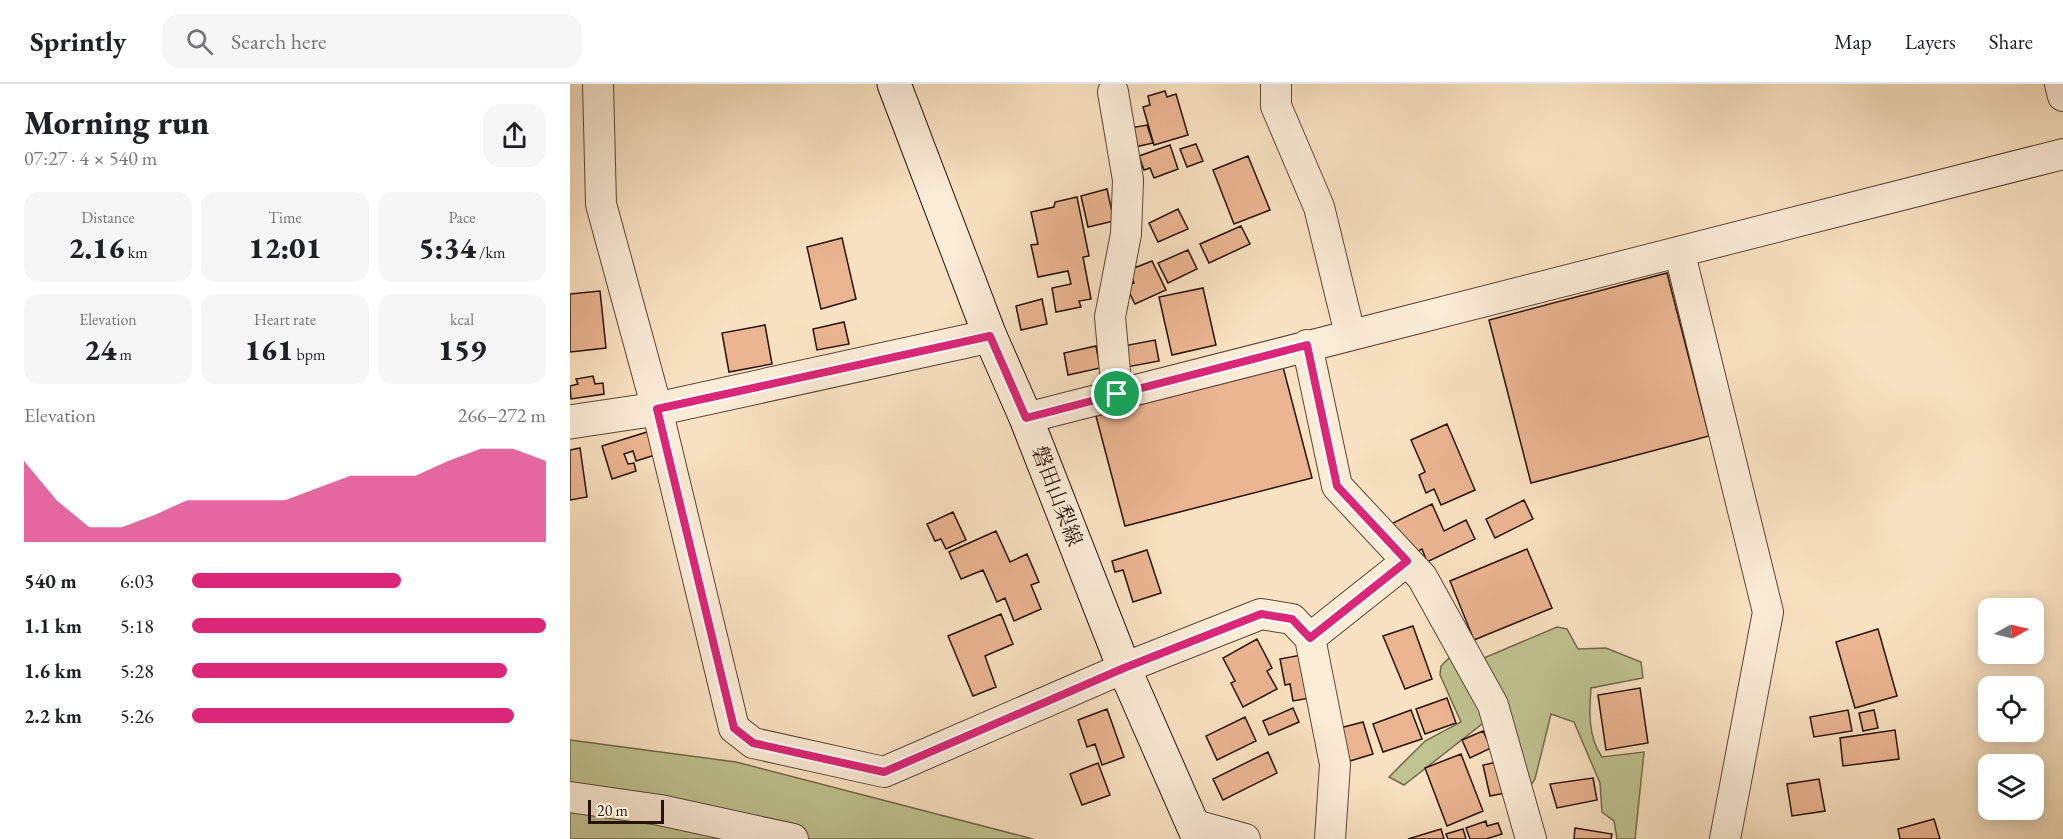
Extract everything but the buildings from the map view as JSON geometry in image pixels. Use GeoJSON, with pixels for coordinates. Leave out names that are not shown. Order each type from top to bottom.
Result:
{"type":"FeatureCollection","features":[{"type":"Feature","properties":{"kind":"main road","name":"磐田山梨線"},"geometry":{"type":"LineString","coordinates":[[894,84],[990,336],[1026,418],[1124,668],[1195,831]]}},
{"type":"Feature","properties":{"kind":"main road"},"geometry":{"type":"LineString","coordinates":[[570,422],[657,409],[990,336]]}},
{"type":"Feature","properties":{"kind":"street"},"geometry":{"type":"LineString","coordinates":[[598,84],[601,204],[657,409],[734,728],[753,743],[884,772],[1124,668],[1261,614],[1292,619],[1310,638],[1335,764],[1330,839]]}},
{"type":"Feature","properties":{"kind":"street"},"geometry":{"type":"LineString","coordinates":[[1276,84],[1276,106],[1319,207],[1350,334]]}},
{"type":"Feature","properties":{"kind":"street"},"geometry":{"type":"LineString","coordinates":[[2060,84],[2063,96]]}},
{"type":"Feature","properties":{"kind":"street"},"geometry":{"type":"LineString","coordinates":[[1113,92],[1128,180],[1126,234],[1110,317],[1117,394]]}},
{"type":"Feature","properties":{"kind":"street"},"geometry":{"type":"LineString","coordinates":[[1026,418],[1350,334],[1680,254],[2063,154]]}},
{"type":"Feature","properties":{"kind":"street"},"geometry":{"type":"LineString","coordinates":[[1680,254],[1768,612],[1725,839]]}},
{"type":"Feature","properties":{"kind":"street"},"geometry":{"type":"LineString","coordinates":[[1307,345],[1337,486],[1422,577],[1493,705],[1531,839]]}},
{"type":"Feature","properties":{"kind":"street"},"geometry":{"type":"LineString","coordinates":[[1310,638],[1407,561]]}},
{"type":"Feature","properties":{"kind":"street"},"geometry":{"type":"LineString","coordinates":[[570,797],[660,810],[793,839]]}},
{"type":"Feature","properties":{"kind":"street"},"geometry":{"type":"LineString","coordinates":[[1195,831],[1245,839]]}},
{"type":"Feature","properties":{"kind":"green space"},"geometry":{"type":"Polygon","coordinates":[[[1557,627],[1567,629],[1578,649],[1606,648],[1641,662],[1643,678],[1591,688],[1590,706],[1590,724],[1594,741],[1602,757],[1644,752],[1635,839],[1617,839],[1614,821],[1602,812],[1600,783],[1574,722],[1551,714],[1535,779],[1516,809],[1486,721],[1404,785],[1389,777],[1425,741],[1461,722],[1440,675],[1441,666],[1449,658],[1484,658],[1557,627]]]}},
{"type":"Feature","properties":{"kind":"green space"},"geometry":{"type":"Polygon","coordinates":[[[570,740],[736,762],[1033,839],[570,839],[570,740]]]}},
{"type":"Feature","properties":{"kind":"route"},"geometry":{"type":"LineString","coordinates":[[990,336],[1026,418],[1117,394],[1307,345],[1337,486],[1407,561],[1310,638],[1292,619],[1261,614],[1124,668],[884,772],[753,743],[734,728],[657,409],[990,336]]}}]}
